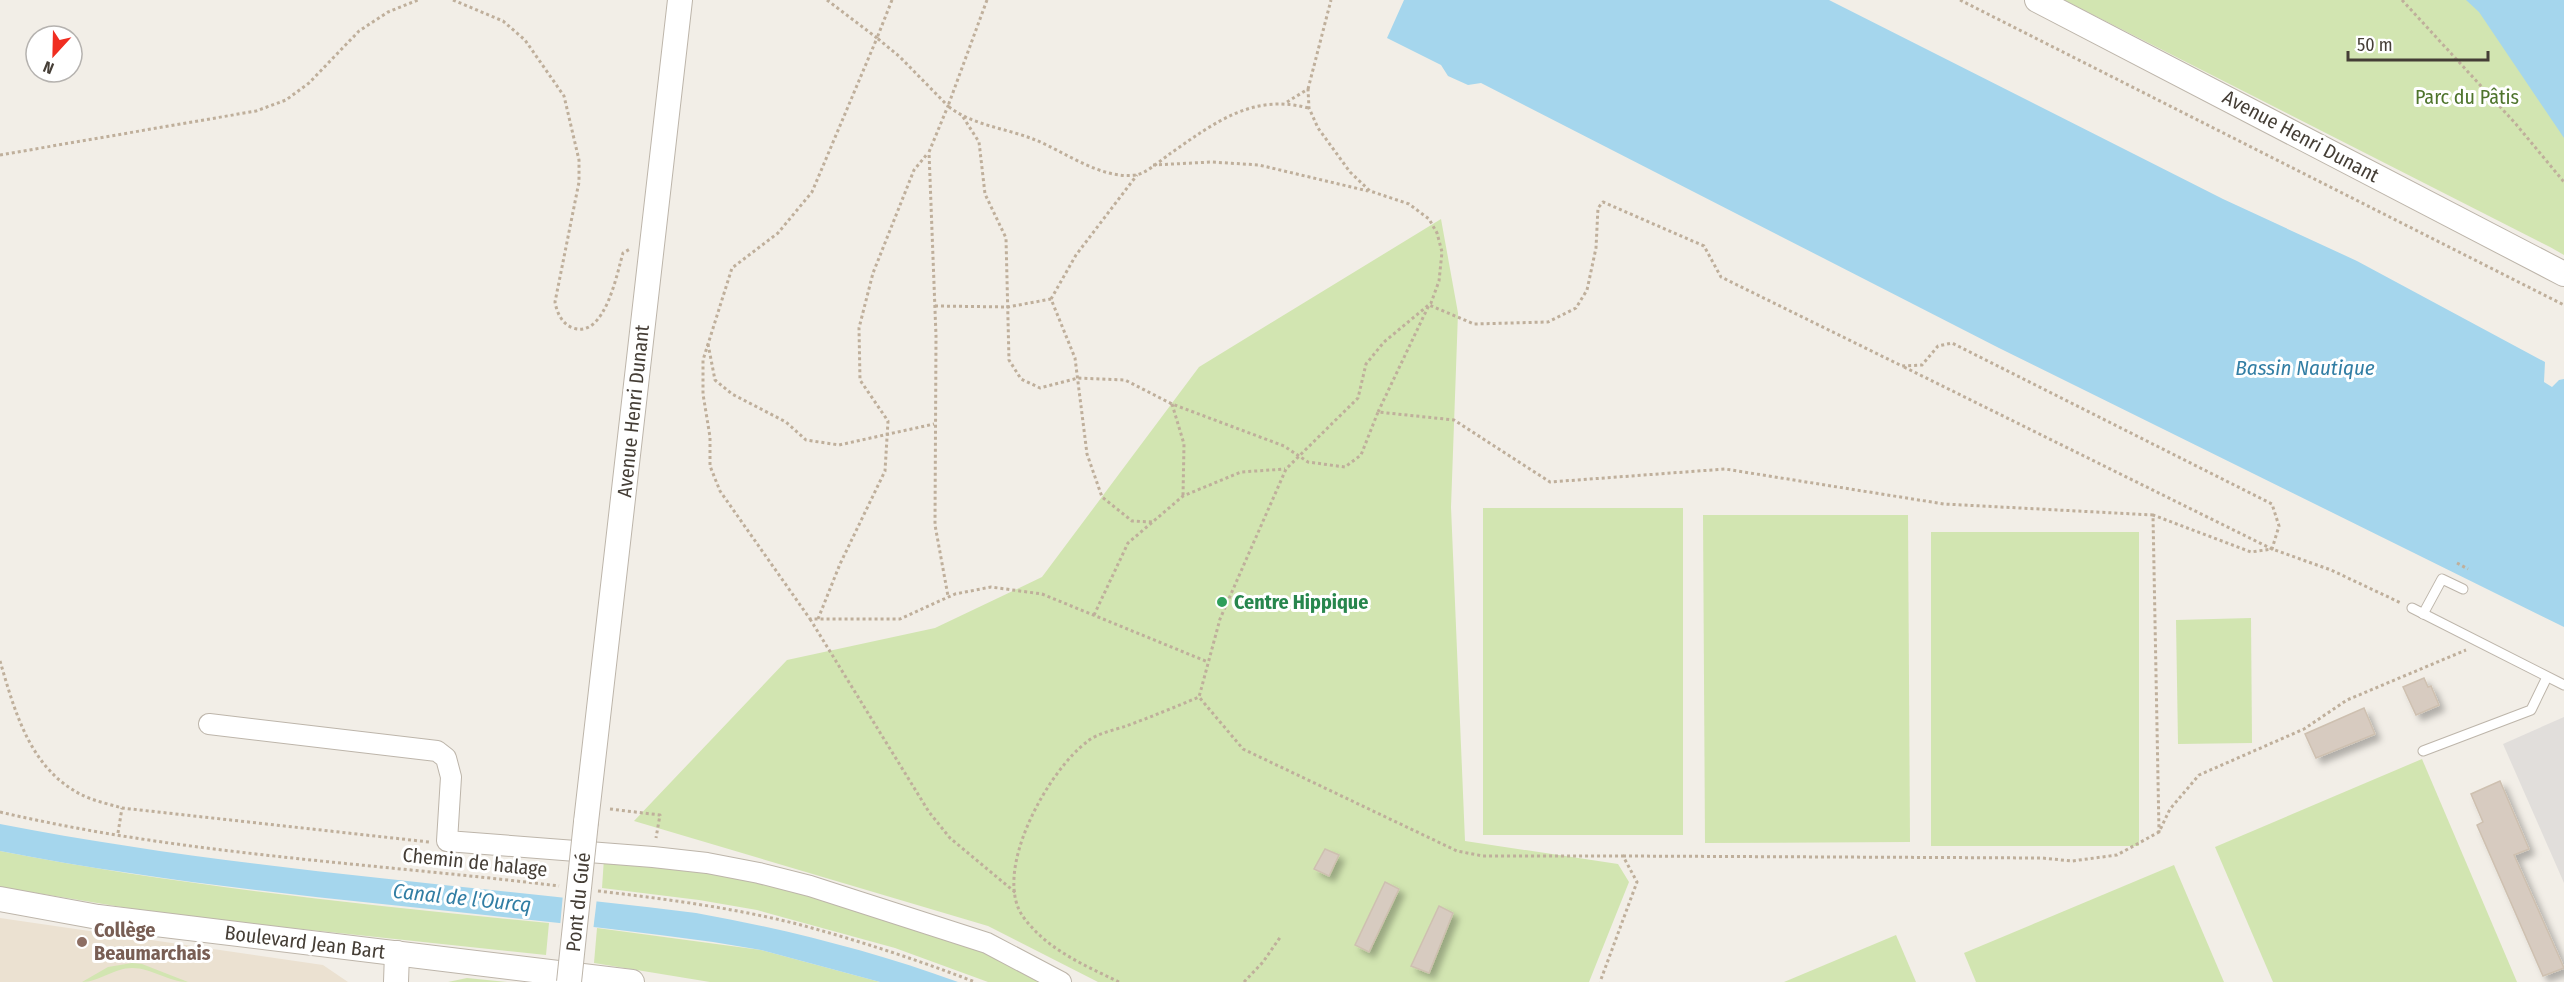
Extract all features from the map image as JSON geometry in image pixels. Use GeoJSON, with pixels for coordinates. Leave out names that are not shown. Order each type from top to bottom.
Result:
{"type":"FeatureCollection","features":[{"type":"Feature","properties":{"kind":"street","name":"Avenue Henri Dunant"},"geometry":{"type":"LineString","coordinates":[[594,815],[651,247],[680,0]]}},
{"type":"Feature","properties":{"kind":"street","name":"Avenue Henri Dunant"},"geometry":{"type":"LineString","coordinates":[[2037,0],[2564,274]]}},
{"type":"Feature","properties":{"kind":"street"},"geometry":{"type":"LineString","coordinates":[[209,724],[437,751],[446,758],[451,777],[447,842],[707,863],[810,886],[987,943],[1061,982]]}},
{"type":"Feature","properties":{"kind":"street","name":"Pont du Gué"},"geometry":{"type":"LineString","coordinates":[[572,978],[594,815]]}},
{"type":"Feature","properties":{"kind":"street","name":"Boulevard Jean Bart"},"geometry":{"type":"LineString","coordinates":[[0,899],[98,917],[397,953],[572,978],[632,982]]}},
{"type":"Feature","properties":{"kind":"street"},"geometry":{"type":"LineString","coordinates":[[396,982],[397,953]]}},
{"type":"Feature","properties":{"kind":"lane"},"geometry":{"type":"LineString","coordinates":[[2423,614],[2442,579],[2463,589]]}},
{"type":"Feature","properties":{"kind":"lane"},"geometry":{"type":"LineString","coordinates":[[2412,608],[2564,685]]}},
{"type":"Feature","properties":{"kind":"lane"},"geometry":{"type":"LineString","coordinates":[[2423,751],[2531,710],[2547,677]]}},
{"type":"Feature","properties":{"kind":"path"},"geometry":{"type":"LineString","coordinates":[[0,155],[256,111],[286,100],[309,83],[359,31],[388,12],[418,0]]}},
{"type":"Feature","properties":{"kind":"path"},"geometry":{"type":"LineString","coordinates":[[453,0],[503,21],[525,40],[564,96],[579,160],[579,182],[555,302],[558,314],[564,322],[574,329],[587,328],[595,323],[609,299],[623,253],[636,245],[651,247]]}},
{"type":"Feature","properties":{"kind":"path"},"geometry":{"type":"LineString","coordinates":[[826,0],[900,57],[948,106],[963,117],[1032,138],[1107,173],[1137,175]]}},
{"type":"Feature","properties":{"kind":"path"},"geometry":{"type":"LineString","coordinates":[[892,0],[812,192],[778,233],[732,268],[703,360],[703,394],[710,437],[710,466],[720,491],[810,619],[929,812],[950,838],[1016,893]]}},
{"type":"Feature","properties":{"kind":"path"},"geometry":{"type":"LineString","coordinates":[[818,619],[840,564],[885,471],[888,421],[860,380],[859,328],[873,273],[914,170],[929,152],[987,0]]}},
{"type":"Feature","properties":{"kind":"path"},"geometry":{"type":"LineString","coordinates":[[1331,0],[1308,89],[1309,108],[1333,149],[1370,191]]}},
{"type":"Feature","properties":{"kind":"path"},"geometry":{"type":"LineString","coordinates":[[1960,0],[2564,305]]}},
{"type":"Feature","properties":{"kind":"path"},"geometry":{"type":"LineString","coordinates":[[2402,0],[2515,123],[2564,182]]}},
{"type":"Feature","properties":{"kind":"path"},"geometry":{"type":"LineString","coordinates":[[935,306],[1008,307],[1051,299],[1076,255],[1137,175],[1215,122],[1242,111],[1287,102],[1308,89]]}},
{"type":"Feature","properties":{"kind":"path"},"geometry":{"type":"LineString","coordinates":[[1287,102],[1309,108]]}},
{"type":"Feature","properties":{"kind":"path"},"geometry":{"type":"LineString","coordinates":[[963,117],[979,142],[985,194],[1006,238],[1009,360],[1021,379],[1040,388],[1078,378],[1125,380],[1172,404],[1284,446],[1308,462],[1344,467],[1361,455],[1378,412],[1439,281],[1442,252],[1437,233],[1429,219],[1409,204],[1370,191],[1259,165],[1212,162],[1153,165]]}},
{"type":"Feature","properties":{"kind":"path"},"geometry":{"type":"LineString","coordinates":[[929,152],[935,306],[935,525],[948,597]]}},
{"type":"Feature","properties":{"kind":"path"},"geometry":{"type":"LineString","coordinates":[[1429,305],[1474,324],[1548,322],[1576,308],[1587,290],[1596,248],[1598,208],[1603,202],[1704,246],[1721,277],[2272,549],[2331,570],[2412,608]]}},
{"type":"Feature","properties":{"kind":"path"},"geometry":{"type":"LineString","coordinates":[[1051,299],[1075,358],[1087,454],[1102,497],[1132,521],[1153,522]]}},
{"type":"Feature","properties":{"kind":"path"},"geometry":{"type":"LineString","coordinates":[[1199,697],[1220,619],[1286,469],[1358,398],[1366,364],[1384,342],[1429,305]]}},
{"type":"Feature","properties":{"kind":"path"},"geometry":{"type":"LineString","coordinates":[[1902,366],[1922,365],[1938,346],[1952,343],[2272,504],[2279,526],[2272,549]]}},
{"type":"Feature","properties":{"kind":"path"},"geometry":{"type":"LineString","coordinates":[[708,344],[715,380],[732,394],[786,422],[806,440],[839,445],[934,424]]}},
{"type":"Feature","properties":{"kind":"path"},"geometry":{"type":"LineString","coordinates":[[1172,404],[1184,444],[1183,496]]}},
{"type":"Feature","properties":{"kind":"path"},"geometry":{"type":"LineString","coordinates":[[1378,412],[1454,420],[1550,482],[1725,469],[1944,504],[2153,515],[2251,552],[2272,549]]}},
{"type":"Feature","properties":{"kind":"path"},"geometry":{"type":"LineString","coordinates":[[1094,615],[1128,543],[1183,496],[1241,472],[1286,469]]}},
{"type":"Feature","properties":{"kind":"path"},"geometry":{"type":"LineString","coordinates":[[2153,515],[2159,832]]}},
{"type":"Feature","properties":{"kind":"path"},"geometry":{"type":"LineString","coordinates":[[2457,563],[2468,568]]}},
{"type":"Feature","properties":{"kind":"path"},"geometry":{"type":"LineString","coordinates":[[810,619],[900,619],[948,597],[991,587],[1042,594],[1208,662]]}},
{"type":"Feature","properties":{"kind":"path"},"geometry":{"type":"LineString","coordinates":[[1199,697],[1243,749],[1457,851],[1484,856],[2042,858],[2072,861],[2117,855],[2159,832],[2170,809],[2199,775],[2224,762],[2304,729],[2347,700],[2481,643]]}},
{"type":"Feature","properties":{"kind":"path"},"geometry":{"type":"LineString","coordinates":[[0,661],[16,719],[37,756],[60,781],[83,795],[122,808],[435,843],[447,842]]}},
{"type":"Feature","properties":{"kind":"path"},"geometry":{"type":"LineString","coordinates":[[1119,982],[1059,952],[1023,917],[1016,893],[1016,858],[1028,822],[1052,776],[1089,740],[1199,697]]}},
{"type":"Feature","properties":{"kind":"path"},"geometry":{"type":"LineString","coordinates":[[118,833],[122,808]]}},
{"type":"Feature","properties":{"kind":"path","name":"Chemin de halage"},"geometry":{"type":"LineString","coordinates":[[0,812],[222,850],[565,887]]}},
{"type":"Feature","properties":{"kind":"path"},"geometry":{"type":"LineString","coordinates":[[594,815],[660,815],[653,857]]}},
{"type":"Feature","properties":{"kind":"path"},"geometry":{"type":"LineString","coordinates":[[1600,982],[1637,882],[1623,856]]}},
{"type":"Feature","properties":{"kind":"path"},"geometry":{"type":"LineString","coordinates":[[588,890],[683,902],[800,925],[922,962],[975,982]]}},
{"type":"Feature","properties":{"kind":"path"},"geometry":{"type":"LineString","coordinates":[[1244,982],[1263,962],[1281,936]]}},
{"type":"Feature","properties":{"kind":"shaded area"},"geometry":{"type":"Polygon","coordinates":[[[2564,717],[2564,883],[2503,744],[2564,717]]]}},
{"type":"Feature","properties":{"kind":"shaded area","name":"Collège Beaumarchais"},"geometry":{"type":"Polygon","coordinates":[[[0,918],[323,965],[348,982],[0,982],[0,918]]]}},
{"type":"Feature","properties":{"kind":"green space","name":"Parc du Pâtis"},"geometry":{"type":"Polygon","coordinates":[[[2064,0],[2564,0],[2564,255],[2550,247],[2064,0]]]}},
{"type":"Feature","properties":{"kind":"green space","name":"Centre Hippique"},"geometry":{"type":"Polygon","coordinates":[[[1441,219],[1458,313],[1451,507],[1465,841],[1618,864],[1629,882],[1589,982],[1098,982],[988,926],[634,821],[787,660],[935,628],[1042,577],[1199,367],[1441,219]]]}},
{"type":"Feature","properties":{"kind":"green space"},"geometry":{"type":"Polygon","coordinates":[[[1483,508],[1683,508],[1683,835],[1483,835],[1483,508]]]}},
{"type":"Feature","properties":{"kind":"green space"},"geometry":{"type":"Polygon","coordinates":[[[1703,515],[1908,515],[1910,842],[1705,843],[1703,515]]]}},
{"type":"Feature","properties":{"kind":"green space"},"geometry":{"type":"Polygon","coordinates":[[[1931,532],[2139,532],[2139,846],[1931,846],[1931,532]]]}},
{"type":"Feature","properties":{"kind":"green space"},"geometry":{"type":"Polygon","coordinates":[[[2251,618],[2252,743],[2178,744],[2176,620],[2251,618]]]}},
{"type":"Feature","properties":{"kind":"green space"},"geometry":{"type":"Polygon","coordinates":[[[2422,759],[2517,982],[2273,982],[2215,847],[2422,759]]]}},
{"type":"Feature","properties":{"kind":"green space"},"geometry":{"type":"Polygon","coordinates":[[[0,851],[136,874],[342,902],[549,923],[546,955],[170,915],[0,887],[0,851]]]}},
{"type":"Feature","properties":{"kind":"green space"},"geometry":{"type":"Polygon","coordinates":[[[604,858],[704,868],[802,889],[926,929],[1044,982],[988,982],[895,948],[757,910],[602,888],[604,858]]]}},
{"type":"Feature","properties":{"kind":"green space"},"geometry":{"type":"Polygon","coordinates":[[[2174,865],[2224,982],[1976,982],[1964,953],[2174,865]]]}},
{"type":"Feature","properties":{"kind":"green space"},"geometry":{"type":"Polygon","coordinates":[[[597,928],[761,950],[880,982],[710,982],[594,963],[597,928]]]}},
{"type":"Feature","properties":{"kind":"green space"},"geometry":{"type":"Polygon","coordinates":[[[1896,935],[1916,982],[1784,982],[1896,935]]]}},
{"type":"Feature","properties":{"kind":"green space"},"geometry":{"type":"Polygon","coordinates":[[[132,963],[142,964],[188,982],[132,968],[82,982],[108,967],[132,963]]]}},
{"type":"Feature","properties":{"kind":"green space"},"geometry":{"type":"Polygon","coordinates":[[[467,978],[507,982],[448,982],[467,978]]]}},
{"type":"Feature","properties":{"kind":"water","name":"Bassin Nautique"},"geometry":{"type":"Polygon","coordinates":[[[1404,0],[1829,0],[2223,199],[2357,261],[2545,362],[2544,382],[2552,387],[2559,380],[2564,379],[2564,627],[1999,348],[1481,83],[1468,85],[1448,76],[1441,65],[1387,38],[1404,0]]]}},
{"type":"Feature","properties":{"kind":"water"},"geometry":{"type":"Polygon","coordinates":[[[2466,0],[2564,0],[2564,138],[2479,12],[2466,0]]]}},
{"type":"Feature","properties":{"kind":"water","name":"Canal de l'Ourcq"},"geometry":{"type":"Polygon","coordinates":[[[0,824],[173,853],[696,913],[828,942],[893,960],[958,982],[880,982],[761,950],[713,942],[267,891],[89,867],[0,851],[0,824]]]}},
{"type":"Feature","properties":{"kind":"pier"},"geometry":{"type":"Polygon","coordinates":[[[563,894],[597,898],[593,931],[560,927],[563,894]]]}},
{"type":"Feature","properties":{"kind":"building"},"geometry":{"type":"Polygon","coordinates":[[[2424,678],[2428,687],[2431,686],[2439,705],[2416,715],[2403,687],[2424,678]]]}},
{"type":"Feature","properties":{"kind":"building"},"geometry":{"type":"Polygon","coordinates":[[[2364,708],[2375,734],[2316,758],[2305,734],[2364,708]]]}},
{"type":"Feature","properties":{"kind":"building"},"geometry":{"type":"Polygon","coordinates":[[[2500,781],[2529,849],[2514,855],[2564,968],[2543,976],[2477,825],[2483,822],[2471,794],[2500,781]]]}},
{"type":"Feature","properties":{"kind":"building"},"geometry":{"type":"Polygon","coordinates":[[[1325,849],[1339,855],[1329,876],[1314,869],[1325,849]]]}},
{"type":"Feature","properties":{"kind":"building"},"geometry":{"type":"Polygon","coordinates":[[[1385,882],[1399,889],[1369,952],[1355,945],[1385,882]]]}},
{"type":"Feature","properties":{"kind":"building"},"geometry":{"type":"Polygon","coordinates":[[[1439,906],[1453,913],[1429,973],[1411,966],[1439,906]]]}},
{"type":"Feature","properties":{"kind":"place","name":"Centre Hippique"},"geometry":{"type":"Point","coordinates":[1222,602]}},
{"type":"Feature","properties":{"kind":"place","name":"Collège Beaumarchais"},"geometry":{"type":"Point","coordinates":[82,942]}}]}
